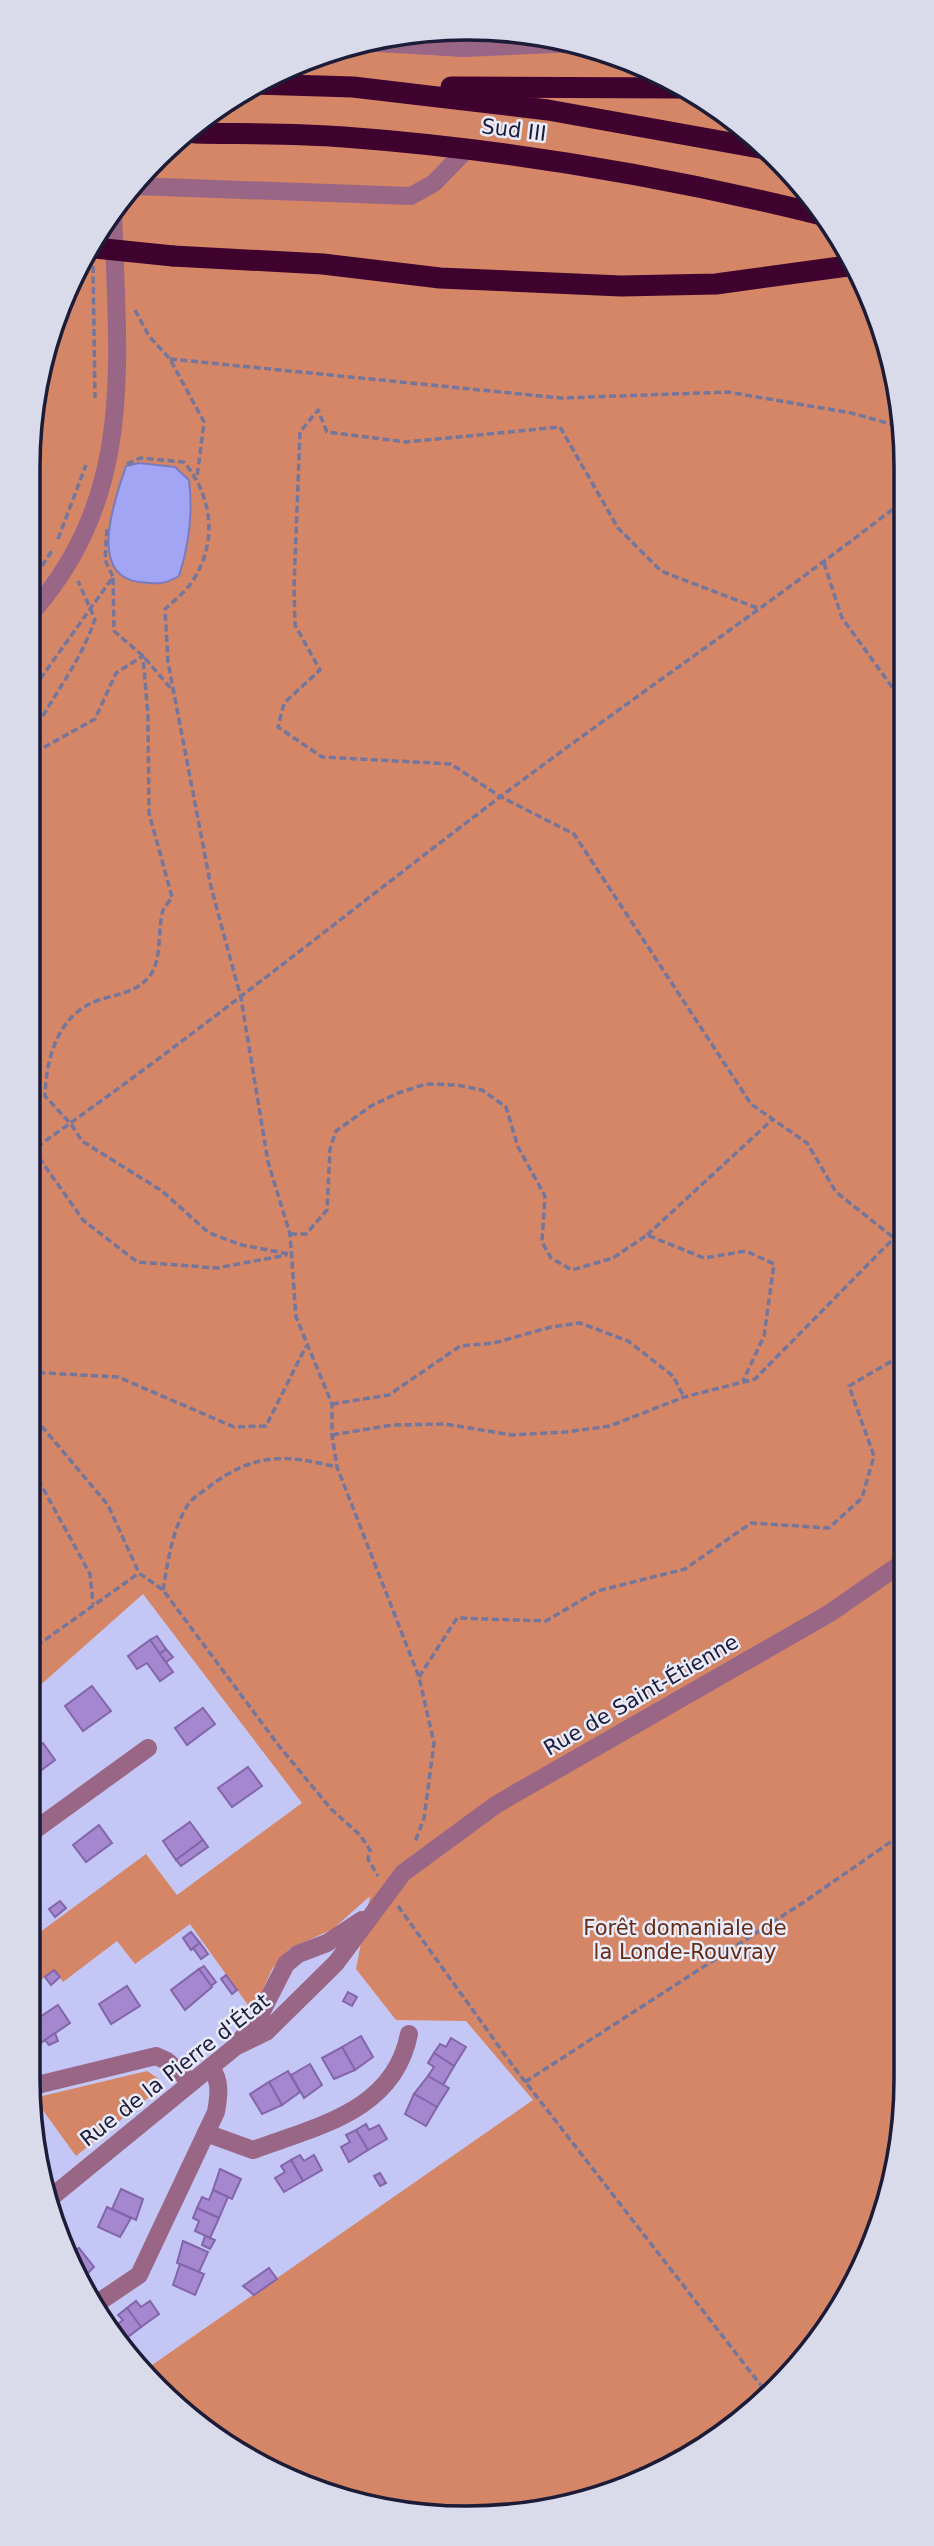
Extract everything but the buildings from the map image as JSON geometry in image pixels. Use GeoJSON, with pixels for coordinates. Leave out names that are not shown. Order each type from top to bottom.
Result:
{"type":"FeatureCollection","features":[{"type":"Feature","properties":{"kind":"highway","name":"Sud III"},"geometry":{"type":"LineString","coordinates":[[276,85],[353,86],[548,110],[748,146]]}},
{"type":"Feature","properties":{"kind":"highway"},"geometry":{"type":"LineString","coordinates":[[353,86],[663,88]]}},
{"type":"Feature","properties":{"kind":"highway","name":"Sud III"},"geometry":{"type":"LineString","coordinates":[[201,133],[342,136],[542,158],[739,194],[809,212]]}},
{"type":"Feature","properties":{"kind":"highway"},"geometry":{"type":"LineString","coordinates":[[96,256],[173,256],[323,264],[440,278],[621,286],[716,284],[844,267]]}},
{"type":"Feature","properties":{"kind":"street"},"geometry":{"type":"LineString","coordinates":[[407,45],[464,48],[530,45]]}},
{"type":"Feature","properties":{"kind":"street"},"geometry":{"type":"LineString","coordinates":[[146,186],[411,197],[433,183],[467,149]]}},
{"type":"Feature","properties":{"kind":"street"},"geometry":{"type":"LineString","coordinates":[[40,604],[56,585],[76,550],[97,500],[110,457],[117,404],[113,228]]}},
{"type":"Feature","properties":{"kind":"street","name":"Rue de Saint-Étienne"},"geometry":{"type":"LineString","coordinates":[[403,1873],[497,1804],[830,1613],[894,1569]]}},
{"type":"Feature","properties":{"kind":"street"},"geometry":{"type":"LineString","coordinates":[[40,1826],[148,1748]]}},
{"type":"Feature","properties":{"kind":"street","name":"Rue de la Pierre d'État"},"geometry":{"type":"LineString","coordinates":[[56,2193],[235,2047],[266,2032],[336,1963],[368,1916],[403,1873]]}},
{"type":"Feature","properties":{"kind":"street"},"geometry":{"type":"LineString","coordinates":[[235,2047],[258,2019],[286,1964],[298,1954],[327,1943],[368,1916]]}},
{"type":"Feature","properties":{"kind":"street"},"geometry":{"type":"LineString","coordinates":[[206,2133],[253,2150],[336,2120],[383,2090],[404,2058],[409,2034]]}},
{"type":"Feature","properties":{"kind":"street"},"geometry":{"type":"LineString","coordinates":[[40,2084],[156,2056],[167,2061],[191,2082]]}},
{"type":"Feature","properties":{"kind":"street"},"geometry":{"type":"LineString","coordinates":[[102,2300],[139,2275],[216,2112],[220,2092],[217,2076],[211,2067]]}},
{"type":"Feature","properties":{"kind":"path"},"geometry":{"type":"LineString","coordinates":[[94,259],[95,408]]}},
{"type":"Feature","properties":{"kind":"path"},"geometry":{"type":"LineString","coordinates":[[133,305],[149,336],[170,359],[204,422],[197,478]]}},
{"type":"Feature","properties":{"kind":"path"},"geometry":{"type":"LineString","coordinates":[[170,359],[561,398],[728,392],[851,413],[891,424]]}},
{"type":"Feature","properties":{"kind":"path"},"geometry":{"type":"LineString","coordinates":[[331,1435],[392,1425],[446,1423],[512,1435],[566,1432],[610,1426],[684,1397],[755,1380],[894,1238],[836,1192],[807,1143],[751,1104],[574,834],[501,797],[451,764],[322,757],[278,727],[284,703],[320,670],[295,625],[300,432],[318,410],[327,432],[406,442],[560,427],[618,528],[661,571],[757,608]]}},
{"type":"Feature","properties":{"kind":"path"},"geometry":{"type":"LineString","coordinates":[[127,464],[140,458],[184,461],[197,478],[211,522],[203,560],[191,583],[165,609],[169,662],[211,887],[242,998],[268,1162],[290,1234],[289,1254],[296,1317],[332,1404],[331,1435],[337,1467],[419,1677],[434,1743],[425,1818],[403,1873]]}},
{"type":"Feature","properties":{"kind":"path"},"geometry":{"type":"LineString","coordinates":[[40,568],[59,536],[88,460]]}},
{"type":"Feature","properties":{"kind":"path"},"geometry":{"type":"LineString","coordinates":[[40,1144],[242,998],[501,797],[757,608],[824,563],[894,508]]}},
{"type":"Feature","properties":{"kind":"path"},"geometry":{"type":"LineString","coordinates":[[824,563],[842,618],[894,690]]}},
{"type":"Feature","properties":{"kind":"path"},"geometry":{"type":"LineString","coordinates":[[113,577],[114,631],[143,656],[175,694]]}},
{"type":"Feature","properties":{"kind":"path"},"geometry":{"type":"LineString","coordinates":[[40,719],[83,653],[94,619],[90,608]]}},
{"type":"Feature","properties":{"kind":"path"},"geometry":{"type":"LineString","coordinates":[[40,750],[95,719],[116,673],[143,656]]}},
{"type":"Feature","properties":{"kind":"path"},"geometry":{"type":"LineString","coordinates":[[143,656],[148,717],[149,813],[172,897],[163,910],[162,934],[150,977],[128,993],[98,1000],[75,1011],[57,1039],[45,1071],[45,1096],[71,1124],[82,1141],[162,1191],[209,1233],[243,1245],[289,1254]]}},
{"type":"Feature","properties":{"kind":"path"},"geometry":{"type":"LineString","coordinates":[[290,1234],[306,1234],[327,1210],[330,1149],[336,1131],[371,1106],[426,1084],[482,1090],[506,1107],[518,1147],[545,1196],[542,1242],[551,1258],[572,1270],[612,1258],[647,1235],[773,1119]]}},
{"type":"Feature","properties":{"kind":"path"},"geometry":{"type":"LineString","coordinates":[[40,1159],[83,1220],[137,1262],[217,1268],[289,1254]]}},
{"type":"Feature","properties":{"kind":"path"},"geometry":{"type":"LineString","coordinates":[[647,1235],[704,1258],[746,1251],[774,1264],[764,1336],[743,1381]]}},
{"type":"Feature","properties":{"kind":"path"},"geometry":{"type":"LineString","coordinates":[[332,1404],[389,1395],[460,1346],[494,1343],[551,1326],[580,1323],[628,1341],[673,1376],[684,1397]]}},
{"type":"Feature","properties":{"kind":"path"},"geometry":{"type":"LineString","coordinates":[[40,1373],[118,1377],[234,1427],[266,1426],[306,1346]]}},
{"type":"Feature","properties":{"kind":"path"},"geometry":{"type":"LineString","coordinates":[[419,1677],[457,1618],[546,1620],[597,1591],[685,1569],[751,1523],[829,1528],[862,1497],[874,1456],[849,1385],[894,1360]]}},
{"type":"Feature","properties":{"kind":"path"},"geometry":{"type":"LineString","coordinates":[[40,1424],[108,1505],[139,1573],[163,1590],[279,1746],[331,1809],[360,1835],[370,1850],[368,1859],[388,1892],[525,2082],[762,2387]]}},
{"type":"Feature","properties":{"kind":"path"},"geometry":{"type":"LineString","coordinates":[[163,1590],[172,1541],[190,1502],[228,1473],[265,1458],[298,1458],[337,1467]]}},
{"type":"Feature","properties":{"kind":"path"},"geometry":{"type":"LineString","coordinates":[[40,1483],[90,1574],[93,1604]]}},
{"type":"Feature","properties":{"kind":"path"},"geometry":{"type":"LineString","coordinates":[[40,1644],[139,1573]]}},
{"type":"Feature","properties":{"kind":"path"},"geometry":{"type":"LineString","coordinates":[[525,2082],[804,1902],[894,1840]]}},
{"type":"Feature","properties":{"kind":"green space","name":"Forêt domaniale de la Londe-Rouvray"},"geometry":{"type":"Polygon","coordinates":[[[495,41],[550,48],[577,55],[656,84],[704,112],[727,128],[769,165],[806,207],[850,278],[871,330],[886,384],[893,439],[893,2107],[886,2162],[871,2216],[837,2292],[806,2339],[769,2381],[727,2418],[704,2434],[656,2462],[630,2473],[550,2498],[467,2506],[411,2502],[384,2498],[330,2483],[278,2462],[207,2418],[151,2366],[533,2100],[466,2021],[396,2020],[356,1969],[370,1896],[333,1929],[289,1949],[272,1969],[253,2012],[190,1924],[135,1964],[117,1941],[63,1982],[54,1970],[40,1981],[40,1932],[146,1854],[177,1895],[302,1803],[143,1594],[40,1685],[40,467],[44,411],[55,357],[84,278],[128,207],[165,165],[186,146],[207,128],[254,97],[330,63],[384,48],[411,44],[495,41]]]}},
{"type":"Feature","properties":{"kind":"green space"},"geometry":{"type":"Polygon","coordinates":[[[147,2071],[159,2079],[159,2089],[76,2156],[41,2108],[41,2096],[147,2071]]]}},
{"type":"Feature","properties":{"kind":"water"},"geometry":{"type":"Polygon","coordinates":[[[139,463],[175,467],[189,480],[190,516],[185,552],[179,576],[164,582],[139,582],[123,576],[113,565],[109,550],[112,514],[126,466],[139,463]]]}}]}
